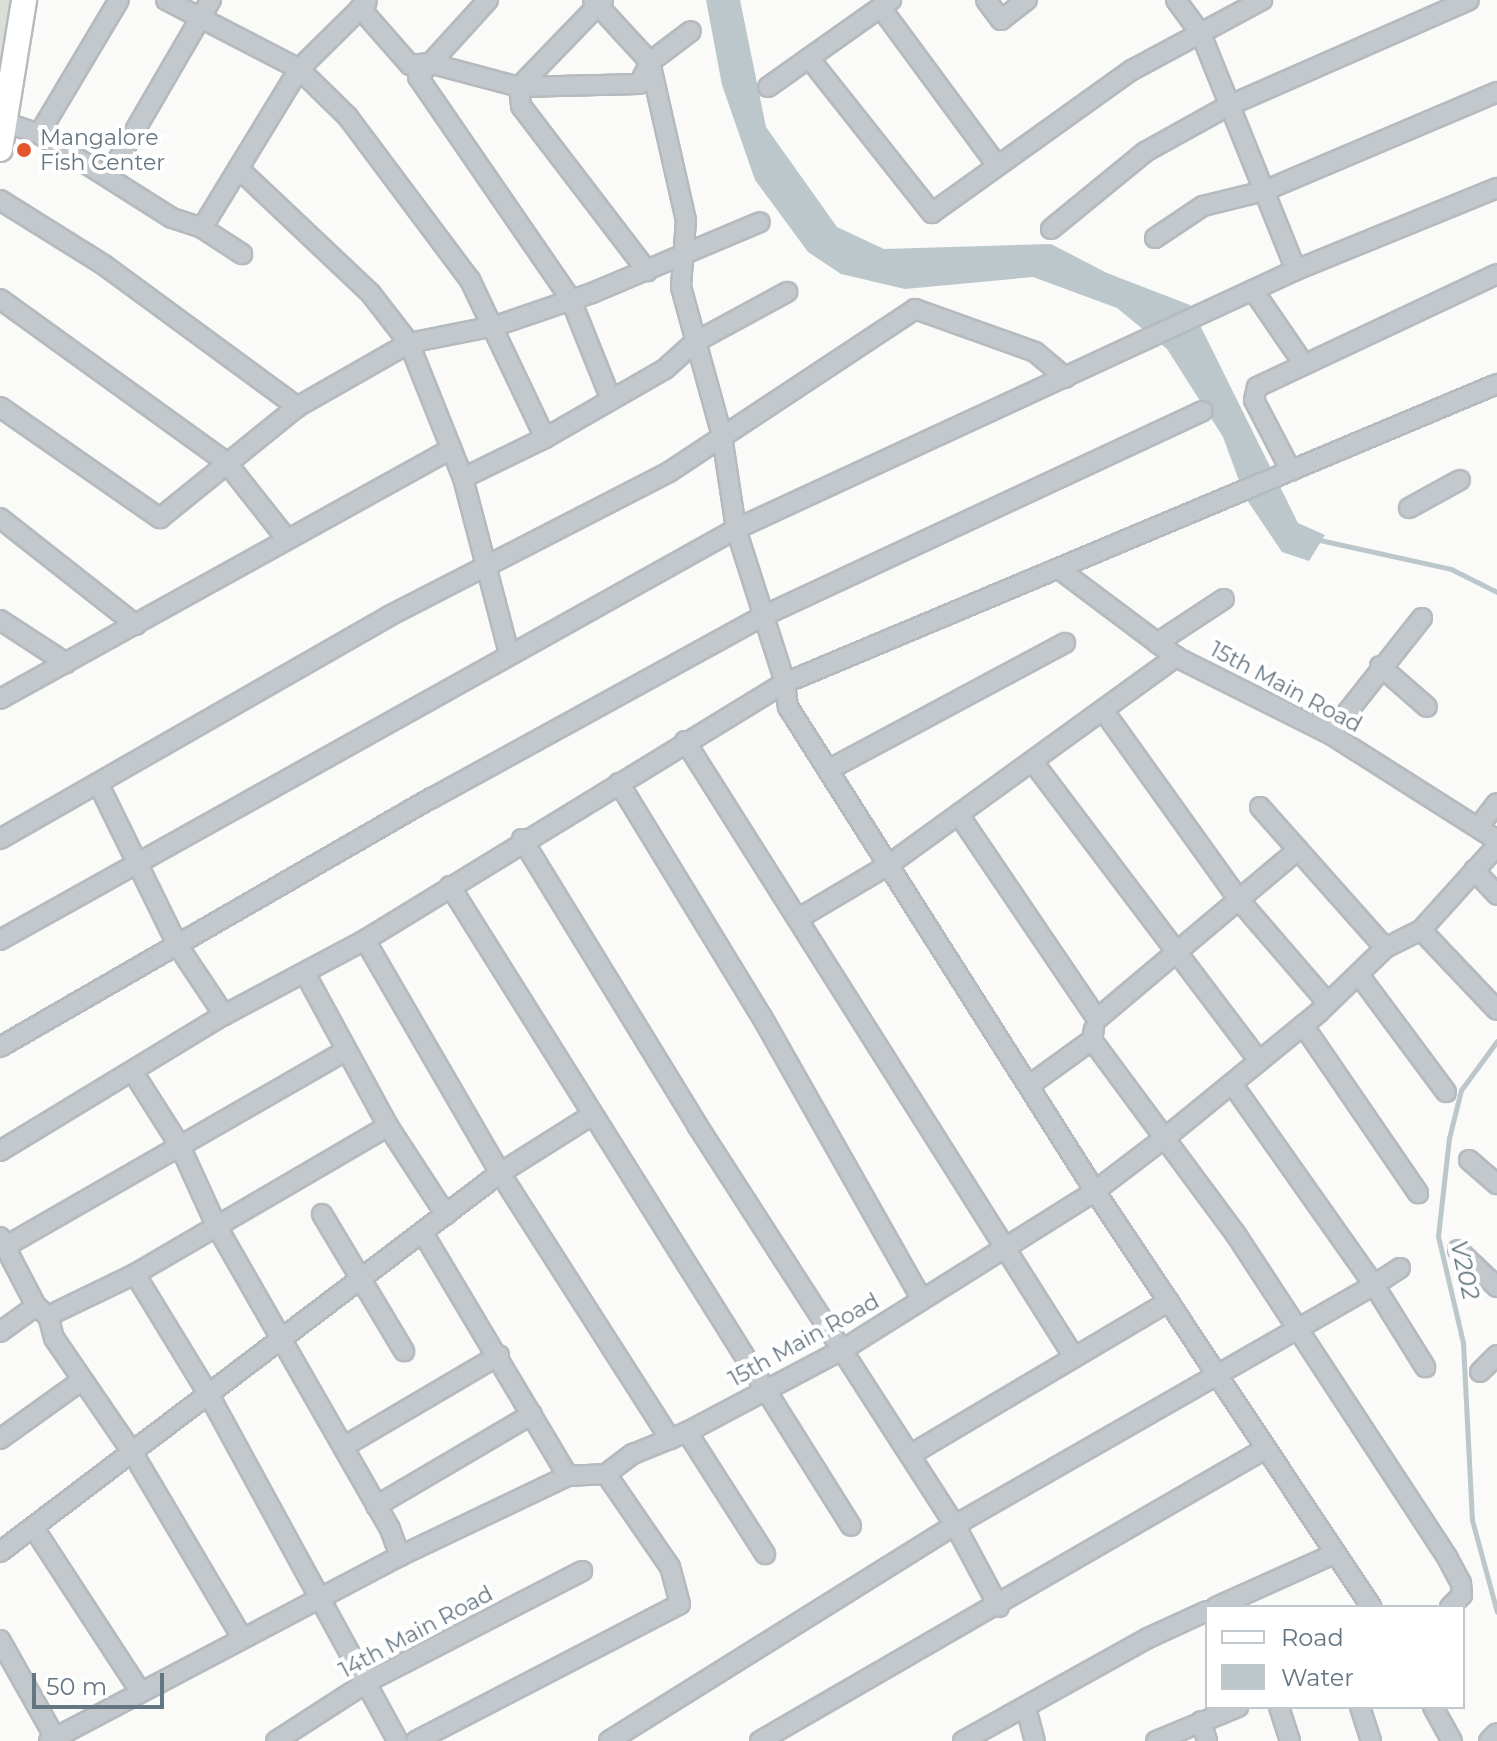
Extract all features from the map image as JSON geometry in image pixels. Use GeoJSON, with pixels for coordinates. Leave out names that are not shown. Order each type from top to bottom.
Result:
{"type":"FeatureCollection","features":[{"type":"Feature","properties":{"kind":"main road"},"geometry":{"type":"LineString","coordinates":[[0,149],[24,0]]}},
{"type":"Feature","properties":{"kind":"street"},"geometry":{"type":"LineString","coordinates":[[39,134],[119,0]]}},
{"type":"Feature","properties":{"kind":"street"},"geometry":{"type":"LineString","coordinates":[[166,0],[299,69],[348,117],[394,174],[470,280],[495,326],[545,438]]}},
{"type":"Feature","properties":{"kind":"street"},"geometry":{"type":"LineString","coordinates":[[109,175],[211,0]]}},
{"type":"Feature","properties":{"kind":"street"},"geometry":{"type":"LineString","coordinates":[[488,0],[418,77],[571,300],[610,397]]}},
{"type":"Feature","properties":{"kind":"street"},"geometry":{"type":"LineString","coordinates":[[986,0],[1001,20],[1027,0]]}},
{"type":"Feature","properties":{"kind":"street"},"geometry":{"type":"LineString","coordinates":[[1176,0],[1201,34],[1296,270]]}},
{"type":"Feature","properties":{"kind":"street"},"geometry":{"type":"LineString","coordinates":[[809,58],[932,213],[996,164],[1132,70],[1262,0]]}},
{"type":"Feature","properties":{"kind":"street"},"geometry":{"type":"LineString","coordinates":[[1051,229],[1145,152],[1228,106],[1469,0]]}},
{"type":"Feature","properties":{"kind":"street"},"geometry":{"type":"LineString","coordinates":[[647,271],[521,106],[519,87],[597,2],[650,62],[686,220],[681,287],[722,436],[736,529],[785,683],[788,707],[887,866],[1031,1084],[1095,1191],[1370,1605]]}},
{"type":"Feature","properties":{"kind":"street"},"geometry":{"type":"LineString","coordinates":[[202,228],[299,69],[364,4],[410,65],[429,63],[519,87],[639,84],[650,62],[691,31]]}},
{"type":"Feature","properties":{"kind":"street"},"geometry":{"type":"LineString","coordinates":[[768,87],[886,4],[996,164]]}},
{"type":"Feature","properties":{"kind":"street"},"geometry":{"type":"LineString","coordinates":[[1155,238],[1203,206],[1264,191],[1497,92]]}},
{"type":"Feature","properties":{"kind":"street"},"geometry":{"type":"LineString","coordinates":[[4,122],[39,134],[109,175],[172,218],[202,228],[242,254]]}},
{"type":"Feature","properties":{"kind":"street"},"geometry":{"type":"LineString","coordinates":[[239,169],[371,294],[409,343],[463,478],[509,653]]}},
{"type":"Feature","properties":{"kind":"street"},"geometry":{"type":"LineString","coordinates":[[0,940],[137,866],[509,653],[736,529],[1208,314],[1296,270],[1497,188]]}},
{"type":"Feature","properties":{"kind":"street"},"geometry":{"type":"LineString","coordinates":[[0,200],[116,274],[297,407]]}},
{"type":"Feature","properties":{"kind":"street"},"geometry":{"type":"LineString","coordinates":[[0,407],[160,518],[297,407],[409,343],[495,326],[571,300],[684,258],[760,222]]}},
{"type":"Feature","properties":{"kind":"street"},"geometry":{"type":"LineString","coordinates":[[1286,474],[1254,393],[1263,382],[1497,274]]}},
{"type":"Feature","properties":{"kind":"street"},"geometry":{"type":"LineString","coordinates":[[1253,290],[1303,363]]}},
{"type":"Feature","properties":{"kind":"street"},"geometry":{"type":"LineString","coordinates":[[463,478],[545,438],[610,397],[665,369],[695,342],[787,292]]}},
{"type":"Feature","properties":{"kind":"street"},"geometry":{"type":"LineString","coordinates":[[0,299],[226,462],[286,538]]}},
{"type":"Feature","properties":{"kind":"street"},"geometry":{"type":"LineString","coordinates":[[0,839],[484,566],[669,472],[915,309],[1035,352],[1066,378]]}},
{"type":"Feature","properties":{"kind":"street"},"geometry":{"type":"LineString","coordinates":[[0,1151],[224,1015],[365,940],[522,839],[785,683],[1497,384]]}},
{"type":"Feature","properties":{"kind":"street"},"geometry":{"type":"LineString","coordinates":[[0,1047],[445,791],[763,616],[1202,411]]}},
{"type":"Feature","properties":{"kind":"street"},"geometry":{"type":"LineString","coordinates":[[0,699],[451,449]]}},
{"type":"Feature","properties":{"kind":"street"},"geometry":{"type":"LineString","coordinates":[[1409,508],[1460,480]]}},
{"type":"Feature","properties":{"kind":"street"},"geometry":{"type":"LineString","coordinates":[[0,518],[136,625]]}},
{"type":"Feature","properties":{"kind":"street","name":"15th Main Road"},"geometry":{"type":"LineString","coordinates":[[606,1474],[633,1454],[678,1435],[842,1350],[1095,1191],[1303,1025],[1385,948],[1421,930],[1497,843],[1479,826],[1330,734],[1176,657],[1059,569]]}},
{"type":"Feature","properties":{"kind":"street"},"geometry":{"type":"LineString","coordinates":[[1157,643],[1224,599]]}},
{"type":"Feature","properties":{"kind":"street"},"geometry":{"type":"LineString","coordinates":[[1330,734],[1380,666],[1422,618]]}},
{"type":"Feature","properties":{"kind":"street"},"geometry":{"type":"LineString","coordinates":[[0,620],[66,663]]}},
{"type":"Feature","properties":{"kind":"street"},"geometry":{"type":"LineString","coordinates":[[828,770],[1065,643]]}},
{"type":"Feature","properties":{"kind":"street"},"geometry":{"type":"LineString","coordinates":[[799,918],[887,866],[1176,657]]}},
{"type":"Feature","properties":{"kind":"street"},"geometry":{"type":"LineString","coordinates":[[1380,666],[1427,707]]}},
{"type":"Feature","properties":{"kind":"street"},"geometry":{"type":"LineString","coordinates":[[1103,710],[1239,900],[1328,1003]]}},
{"type":"Feature","properties":{"kind":"street"},"geometry":{"type":"LineString","coordinates":[[685,741],[1074,1357]]}},
{"type":"Feature","properties":{"kind":"street"},"geometry":{"type":"LineString","coordinates":[[1033,762],[1259,1061]]}},
{"type":"Feature","properties":{"kind":"street"},"geometry":{"type":"LineString","coordinates":[[98,783],[178,946],[224,1015]]}},
{"type":"Feature","properties":{"kind":"street"},"geometry":{"type":"LineString","coordinates":[[619,783],[762,1017],[922,1300]]}},
{"type":"Feature","properties":{"kind":"street"},"geometry":{"type":"LineString","coordinates":[[1479,826],[1497,803]]}},
{"type":"Feature","properties":{"kind":"street"},"geometry":{"type":"LineString","coordinates":[[1260,807],[1385,948]]}},
{"type":"Feature","properties":{"kind":"street"},"geometry":{"type":"LineString","coordinates":[[959,815],[1097,1019]]}},
{"type":"Feature","properties":{"kind":"street"},"geometry":{"type":"LineString","coordinates":[[522,839],[955,1525],[999,1607]]}},
{"type":"Feature","properties":{"kind":"street"},"geometry":{"type":"LineString","coordinates":[[1031,1084],[1092,1040],[1097,1019],[1298,850]]}},
{"type":"Feature","properties":{"kind":"street"},"geometry":{"type":"LineString","coordinates":[[1474,870],[1497,895]]}},
{"type":"Feature","properties":{"kind":"street"},"geometry":{"type":"LineString","coordinates":[[450,886],[851,1526]]}},
{"type":"Feature","properties":{"kind":"street"},"geometry":{"type":"LineString","coordinates":[[1421,930],[1497,1010]]}},
{"type":"Feature","properties":{"kind":"street"},"geometry":{"type":"LineString","coordinates":[[365,940],[500,1173],[678,1435],[765,1554]]}},
{"type":"Feature","properties":{"kind":"street"},"geometry":{"type":"LineString","coordinates":[[305,973],[388,1126],[446,1215]]}},
{"type":"Feature","properties":{"kind":"street"},"geometry":{"type":"LineString","coordinates":[[1359,975],[1446,1092]]}},
{"type":"Feature","properties":{"kind":"street"},"geometry":{"type":"LineString","coordinates":[[1303,1025],[1418,1193]]}},
{"type":"Feature","properties":{"kind":"street"},"geometry":{"type":"LineString","coordinates":[[1092,1040],[1166,1137],[1299,1331],[1461,1583],[1462,1595],[1452,1605]]}},
{"type":"Feature","properties":{"kind":"street"},"geometry":{"type":"LineString","coordinates":[[241,1636],[132,1452],[54,1338],[3,1242],[180,1146],[345,1051]]}},
{"type":"Feature","properties":{"kind":"street"},"geometry":{"type":"LineString","coordinates":[[133,1072],[180,1146],[216,1225],[376,1506],[400,1556]]}},
{"type":"Feature","properties":{"kind":"street"},"geometry":{"type":"LineString","coordinates":[[1232,1084],[1374,1285],[1425,1367]]}},
{"type":"Feature","properties":{"kind":"street"},"geometry":{"type":"LineString","coordinates":[[0,1552],[35,1530],[132,1452],[284,1341],[500,1173],[592,1115]]}},
{"type":"Feature","properties":{"kind":"street"},"geometry":{"type":"LineString","coordinates":[[0,1332],[42,1311],[135,1274],[388,1126]]}},
{"type":"Feature","properties":{"kind":"street"},"geometry":{"type":"LineString","coordinates":[[1469,1160],[1497,1184]]}},
{"type":"Feature","properties":{"kind":"street"},"geometry":{"type":"LineString","coordinates":[[322,1214],[404,1351]]}},
{"type":"Feature","properties":{"kind":"street"},"geometry":{"type":"LineString","coordinates":[[423,1233],[499,1355],[568,1476]]}},
{"type":"Feature","properties":{"kind":"street"},"geometry":{"type":"LineString","coordinates":[[1458,1250],[1497,1287]]}},
{"type":"Feature","properties":{"kind":"street"},"geometry":{"type":"LineString","coordinates":[[609,1741],[955,1525],[1219,1378],[1400,1268]]}},
{"type":"Feature","properties":{"kind":"street"},"geometry":{"type":"LineString","coordinates":[[135,1274],[209,1395],[369,1681],[398,1741]]}},
{"type":"Feature","properties":{"kind":"street"},"geometry":{"type":"LineString","coordinates":[[910,1455],[1169,1301]]}},
{"type":"Feature","properties":{"kind":"street"},"geometry":{"type":"LineString","coordinates":[[343,1447],[499,1355]]}},
{"type":"Feature","properties":{"kind":"street"},"geometry":{"type":"LineString","coordinates":[[1480,1372],[1497,1355]]}},
{"type":"Feature","properties":{"kind":"street"},"geometry":{"type":"LineString","coordinates":[[0,1439],[81,1381]]}},
{"type":"Feature","properties":{"kind":"street"},"geometry":{"type":"LineString","coordinates":[[376,1506],[532,1414]]}},
{"type":"Feature","properties":{"kind":"street"},"geometry":{"type":"LineString","coordinates":[[760,1741],[999,1607],[1265,1449]]}},
{"type":"Feature","properties":{"kind":"street"},"geometry":{"type":"LineString","coordinates":[[0,1640],[54,1739],[241,1636],[400,1556],[568,1476],[606,1474],[670,1567],[680,1604],[416,1741]]}},
{"type":"Feature","properties":{"kind":"street"},"geometry":{"type":"LineString","coordinates":[[35,1530],[140,1691]]}},
{"type":"Feature","properties":{"kind":"street"},"geometry":{"type":"LineString","coordinates":[[1220,1605],[1334,1554]]}},
{"type":"Feature","properties":{"kind":"street","name":"14th Main Road"},"geometry":{"type":"LineString","coordinates":[[276,1741],[369,1681],[582,1571]]}},
{"type":"Feature","properties":{"kind":"street"},"geometry":{"type":"LineString","coordinates":[[963,1741],[1148,1638],[1205,1612]]}},
{"type":"Feature","properties":{"kind":"street"},"geometry":{"type":"LineString","coordinates":[[1026,1708],[1035,1741]]}},
{"type":"Feature","properties":{"kind":"street"},"geometry":{"type":"LineString","coordinates":[[1156,1741],[1233,1709]]}},
{"type":"Feature","properties":{"kind":"street"},"geometry":{"type":"LineString","coordinates":[[1280,1709],[1290,1741]]}},
{"type":"Feature","properties":{"kind":"street"},"geometry":{"type":"LineString","coordinates":[[1361,1709],[1371,1741]]}},
{"type":"Feature","properties":{"kind":"street"},"geometry":{"type":"LineString","coordinates":[[1434,1709],[1452,1741]]}},
{"type":"Feature","properties":{"kind":"street"},"geometry":{"type":"LineString","coordinates":[[1201,1721],[1207,1741]]}},
{"type":"Feature","properties":{"kind":"street"},"geometry":{"type":"LineString","coordinates":[[1489,1741],[1497,1733]]}},
{"type":"Feature","properties":{"kind":"shaded area"},"geometry":{"type":"Polygon","coordinates":[[[0,0],[14,0],[0,108],[0,0]]]}},
{"type":"Feature","properties":{"kind":"water"},"geometry":{"type":"Polygon","coordinates":[[[706,0],[740,0],[766,127],[837,227],[884,249],[1051,244],[1107,273],[1190,305],[1298,523],[1325,535],[1309,561],[1282,552],[1245,497],[1223,437],[1167,349],[1117,308],[1033,277],[905,289],[841,274],[808,252],[755,180],[722,85],[706,0]]]}},
{"type":"Feature","properties":{"kind":"waterway"},"geometry":{"type":"LineString","coordinates":[[1315,539],[1451,569],[1497,592]]}},
{"type":"Feature","properties":{"kind":"waterway","name":"V202"},"geometry":{"type":"LineString","coordinates":[[1497,1041],[1461,1090],[1449,1138],[1438,1236],[1463,1343],[1472,1520],[1497,1612]]}},
{"type":"Feature","properties":{"kind":"place","name":"Mangalore Fish Center"},"geometry":{"type":"Point","coordinates":[24,150]}}]}
